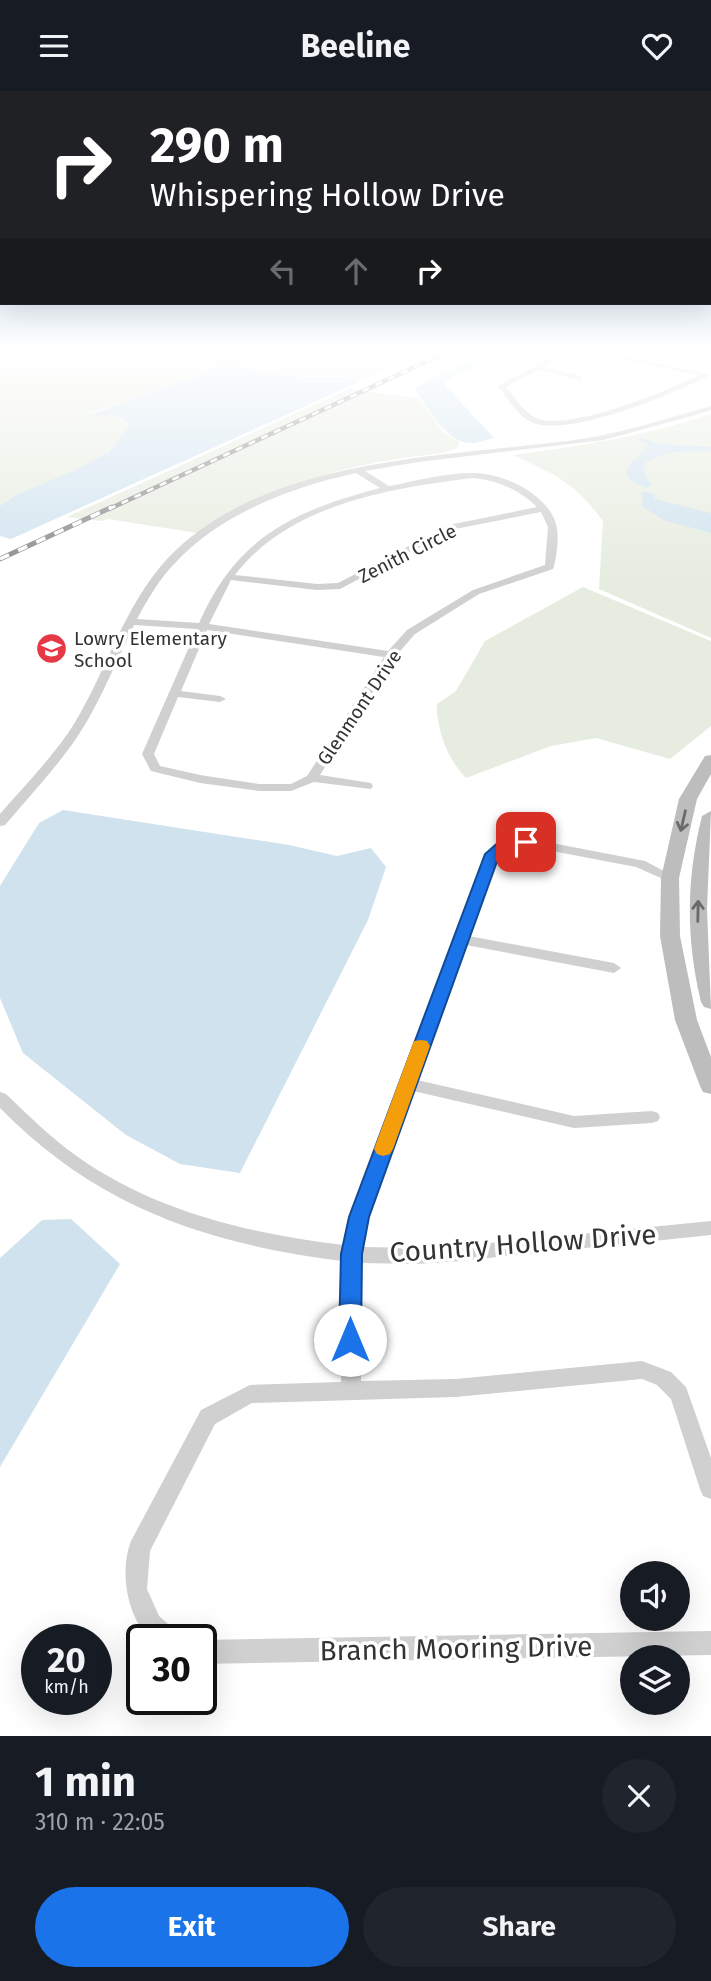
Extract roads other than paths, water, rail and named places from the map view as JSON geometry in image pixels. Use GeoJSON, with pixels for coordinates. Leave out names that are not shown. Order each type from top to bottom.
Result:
{"type":"FeatureCollection","features":[{"type":"Feature","properties":{"kind":"street"},"geometry":{"type":"LineString","coordinates":[[0,822],[61,751],[79,724],[132,622],[163,570],[191,541],[218,523],[272,495],[356,469],[431,456],[589,440],[639,430]]}},
{"type":"Feature","properties":{"kind":"street"},"geometry":{"type":"LineString","coordinates":[[356,469],[387,489]]}},
{"type":"Feature","properties":{"kind":"street","name":"Glenmont Drive"},"geometry":{"type":"LineString","coordinates":[[486,476],[500,479],[526,494],[542,509],[551,523],[550,567],[476,592],[411,632],[391,655],[312,778],[286,788],[266,788],[170,774],[155,768],[148,754],[203,627],[229,577],[248,555],[291,525],[335,505],[387,489],[444,479],[486,476]]}},
{"type":"Feature","properties":{"kind":"street","name":"Zenith Circle"},"geometry":{"type":"LineString","coordinates":[[229,577],[317,587],[340,586],[452,527],[542,509]]}},
{"type":"Feature","properties":{"kind":"street"},"geometry":{"type":"LineString","coordinates":[[132,622],[203,627],[391,655]]}},
{"type":"Feature","properties":{"kind":"street"},"geometry":{"type":"LineString","coordinates":[[174,693],[220,699]]}},
{"type":"Feature","properties":{"kind":"street"},"geometry":{"type":"LineString","coordinates":[[711,759],[688,799],[670,878],[670,936],[676,973],[686,1020],[711,1086]]}},
{"type":"Feature","properties":{"kind":"street"},"geometry":{"type":"LineString","coordinates":[[312,778],[367,786]]}},
{"type":"Feature","properties":{"kind":"street"},"geometry":{"type":"LineString","coordinates":[[711,816],[700,857],[697,923],[702,965],[711,1002]]}},
{"type":"Feature","properties":{"kind":"street"},"geometry":{"type":"LineString","coordinates":[[351,1391],[351,1254],[359,1217],[492,854],[505,844],[526,842],[640,864],[670,878]]}},
{"type":"Feature","properties":{"kind":"street"},"geometry":{"type":"LineString","coordinates":[[461,939],[614,968]]}},
{"type":"Feature","properties":{"kind":"street"},"geometry":{"type":"LineString","coordinates":[[407,1084],[574,1122],[652,1117]]}},
{"type":"Feature","properties":{"kind":"street","name":"Country Hollow Drive"},"geometry":{"type":"LineString","coordinates":[[0,1098],[41,1141],[120,1192],[184,1219],[238,1237],[351,1254],[448,1255],[711,1228]]}},
{"type":"Feature","properties":{"kind":"street"},"geometry":{"type":"LineString","coordinates":[[151,1624],[136,1588],[139,1549],[208,1417],[250,1394],[456,1388],[642,1370],[664,1378],[680,1394],[711,1489]]}},
{"type":"Feature","properties":{"kind":"street","name":"Branch Mooring Drive"},"geometry":{"type":"LineString","coordinates":[[217,1652],[711,1643]]}},
{"type":"Feature","properties":{"kind":"water"},"geometry":{"type":"Polygon","coordinates":[[[126,430],[253,430],[11,539],[0,536],[0,506],[18,494],[108,453],[126,430]]]}},
{"type":"Feature","properties":{"kind":"water"},"geometry":{"type":"Polygon","coordinates":[[[486,430],[494,438],[475,443],[462,442],[445,431],[486,430]]]}},
{"type":"Feature","properties":{"kind":"water"},"geometry":{"type":"Polygon","coordinates":[[[640,437],[661,444],[711,447],[711,451],[676,452],[652,459],[644,464],[643,472],[652,485],[647,488],[635,483],[627,472],[648,445],[637,439],[640,437]]]}},
{"type":"Feature","properties":{"kind":"water"},"geometry":{"type":"Polygon","coordinates":[[[644,491],[655,494],[655,499],[711,513],[711,533],[663,520],[642,506],[643,497],[640,493],[644,491]]]}},
{"type":"Feature","properties":{"kind":"water"},"geometry":{"type":"Polygon","coordinates":[[[63,810],[289,845],[337,856],[371,848],[386,867],[368,920],[240,1173],[180,1164],[126,1135],[23,1053],[0,998],[0,886],[39,823],[63,810]]]}},
{"type":"Feature","properties":{"kind":"water"},"geometry":{"type":"Polygon","coordinates":[[[71,1219],[120,1264],[0,1467],[0,1258],[42,1220],[71,1219]]]}},
{"type":"Feature","properties":{"kind":"railway"},"geometry":{"type":"LineString","coordinates":[[109,509],[280,430]]}},
{"type":"Feature","properties":{"kind":"railway"},"geometry":{"type":"LineString","coordinates":[[0,559],[112,507]]}},
{"type":"Feature","properties":{"kind":"place","name":"Lowry Elementary School"},"geometry":{"type":"Point","coordinates":[51,649]}}]}
